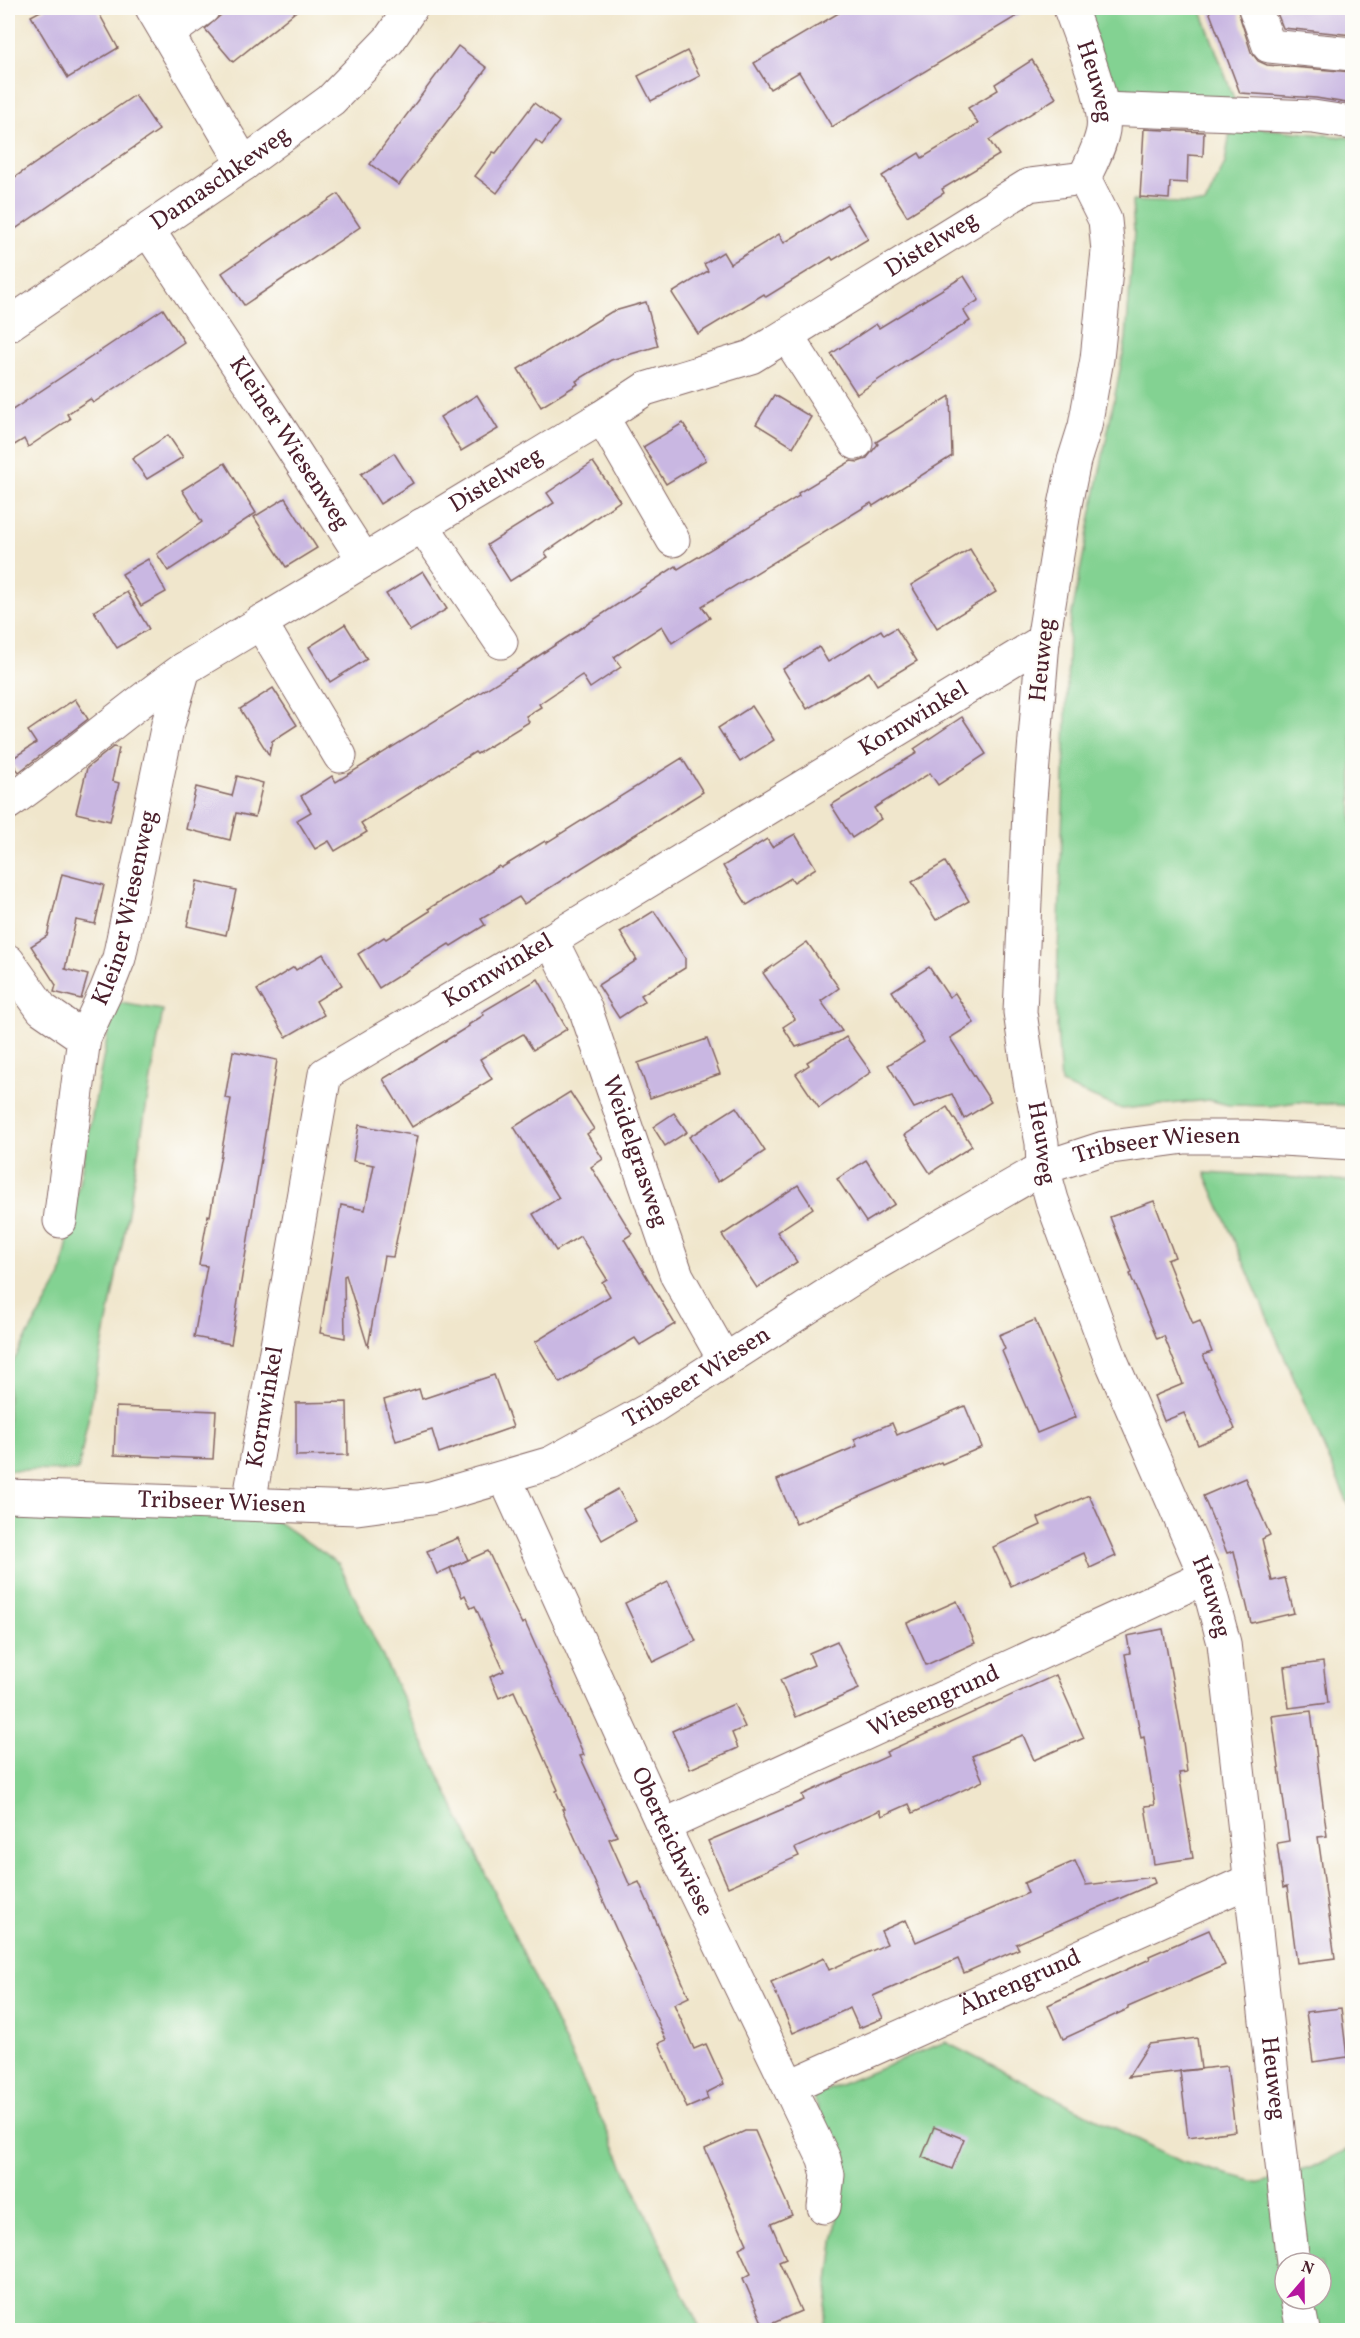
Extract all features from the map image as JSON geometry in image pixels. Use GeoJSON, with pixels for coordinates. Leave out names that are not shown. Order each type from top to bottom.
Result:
{"type":"FeatureCollection","features":[{"type":"Feature","properties":{"kind":"street"},"geometry":{"type":"LineString","coordinates":[[203,8],[160,21],[244,164]]}},
{"type":"Feature","properties":{"kind":"street","name":"Damaschkeweg"},"geometry":{"type":"LineString","coordinates":[[8,325],[244,164],[331,100],[389,40],[411,8]]}},
{"type":"Feature","properties":{"kind":"street","name":"Heuweg"},"geometry":{"type":"LineString","coordinates":[[1070,8],[1087,55],[1102,109],[1103,129],[1098,149],[1084,178],[1105,220],[1108,250],[1104,304],[1085,426],[1074,461],[1065,505],[1043,641],[1029,812],[1020,1012],[1042,1143],[1043,1168],[1052,1200],[1111,1360],[1206,1577],[1224,1643],[1292,2251]]}},
{"type":"Feature","properties":{"kind":"street"},"geometry":{"type":"LineString","coordinates":[[1255,8],[1269,46],[1353,54]]}},
{"type":"Feature","properties":{"kind":"street"},"geometry":{"type":"LineString","coordinates":[[1102,109],[1313,117],[1353,123]]}},
{"type":"Feature","properties":{"kind":"street","name":"Distelweg"},"geometry":{"type":"LineString","coordinates":[[364,560],[645,389],[751,357],[1029,185],[1084,178]]}},
{"type":"Feature","properties":{"kind":"street","name":"Kleiner Wiesenweg"},"geometry":{"type":"LineString","coordinates":[[8,803],[184,669],[364,560],[148,230]]}},
{"type":"Feature","properties":{"kind":"street"},"geometry":{"type":"LineString","coordinates":[[787,336],[856,443]]}},
{"type":"Feature","properties":{"kind":"street"},"geometry":{"type":"LineString","coordinates":[[602,417],[673,540]]}},
{"type":"Feature","properties":{"kind":"street","name":"Distelweg"},"geometry":{"type":"LineString","coordinates":[[422,525],[501,642]]}},
{"type":"Feature","properties":{"kind":"street"},"geometry":{"type":"LineString","coordinates":[[260,622],[340,756]]}},
{"type":"Feature","properties":{"kind":"street","name":"Kornwinkel"},"geometry":{"type":"LineString","coordinates":[[252,1504],[252,1486],[325,1074],[1043,641]]}},
{"type":"Feature","properties":{"kind":"street","name":"Kleiner Wiesenweg"},"geometry":{"type":"LineString","coordinates":[[60,1221],[84,1038],[119,958],[168,724],[184,669]]}},
{"type":"Feature","properties":{"kind":"street","name":"Weidelgrasweg"},"geometry":{"type":"LineString","coordinates":[[550,940],[585,1008],[677,1276],[725,1361]]}},
{"type":"Feature","properties":{"kind":"street","name":"Kleiner Wiesenweg"},"geometry":{"type":"LineString","coordinates":[[8,961],[42,1009],[84,1038]]}},
{"type":"Feature","properties":{"kind":"street","name":"Tribseer Wiesen"},"geometry":{"type":"LineString","coordinates":[[8,1496],[357,1508],[430,1498],[551,1463],[648,1410],[864,1271],[1043,1168],[1104,1148],[1185,1137],[1247,1137],[1353,1143]]}},
{"type":"Feature","properties":{"kind":"street","name":"Oberteichwiese"},"geometry":{"type":"LineString","coordinates":[[505,1478],[663,1826],[824,2159],[828,2175],[824,2207]]}},
{"type":"Feature","properties":{"kind":"street","name":"Wiesengrund"},"geometry":{"type":"LineString","coordinates":[[663,1826],[1206,1577]]}},
{"type":"Feature","properties":{"kind":"street","name":"Ährengrund"},"geometry":{"type":"LineString","coordinates":[[790,2086],[1249,1881]]}},
{"type":"Feature","properties":{"kind":"street"},"geometry":{"type":"LineString","coordinates":[[1299,2311],[1303,2331]]}},
{"type":"Feature","properties":{"kind":"green space"},"geometry":{"type":"Polygon","coordinates":[[[1086,8],[1200,8],[1236,104],[1125,98],[1120,91],[1110,90],[1086,8]]]}},
{"type":"Feature","properties":{"kind":"green space"},"geometry":{"type":"Polygon","coordinates":[[[1231,125],[1352,138],[1352,1106],[1297,1102],[1271,1106],[1228,1105],[1209,1100],[1122,1109],[1061,1084],[1056,1012],[1069,628],[1126,339],[1134,231],[1132,201],[1205,204],[1225,163],[1231,125]]]}},
{"type":"Feature","properties":{"kind":"green space"},"geometry":{"type":"Polygon","coordinates":[[[114,1002],[163,1010],[124,1235],[78,1471],[8,1470],[8,1371],[61,1276],[114,1002]]]}},
{"type":"Feature","properties":{"kind":"green space"},"geometry":{"type":"Polygon","coordinates":[[[1205,1173],[1352,1181],[1352,1525],[1349,1506],[1205,1173]]]}},
{"type":"Feature","properties":{"kind":"green space"},"geometry":{"type":"Polygon","coordinates":[[[8,1496],[252,1504],[339,1564],[701,2330],[8,2330],[8,1496]]]}},
{"type":"Feature","properties":{"kind":"green space"},"geometry":{"type":"Polygon","coordinates":[[[945,2042],[1182,2162],[1260,2183],[1310,2168],[1352,2147],[1352,2330],[823,2330],[843,2171],[813,2096],[945,2042]]]}},
{"type":"Feature","properties":{"kind":"building"},"geometry":{"type":"Polygon","coordinates":[[[46,8],[96,8],[118,48],[68,78],[31,16],[46,8]]]}},
{"type":"Feature","properties":{"kind":"building"},"geometry":{"type":"Polygon","coordinates":[[[229,8],[300,8],[233,62],[205,29],[229,8]]]}},
{"type":"Feature","properties":{"kind":"building"},"geometry":{"type":"Polygon","coordinates":[[[847,8],[1030,8],[832,127],[799,72],[770,89],[754,63],[847,8]]]}},
{"type":"Feature","properties":{"kind":"building"},"geometry":{"type":"Polygon","coordinates":[[[1208,8],[1237,8],[1251,52],[1258,61],[1267,65],[1353,72],[1353,104],[1316,98],[1240,93],[1208,8]]]}},
{"type":"Feature","properties":{"kind":"building"},"geometry":{"type":"Polygon","coordinates":[[[1275,8],[1353,8],[1353,35],[1283,28],[1275,8]]]}},
{"type":"Feature","properties":{"kind":"building"},"geometry":{"type":"Polygon","coordinates":[[[458,46],[487,68],[399,185],[370,164],[458,46]]]}},
{"type":"Feature","properties":{"kind":"building"},"geometry":{"type":"Polygon","coordinates":[[[687,51],[700,76],[651,101],[638,76],[687,51]]]}},
{"type":"Feature","properties":{"kind":"building"},"geometry":{"type":"Polygon","coordinates":[[[1032,60],[1056,98],[989,140],[999,155],[942,189],[944,193],[907,216],[882,176],[919,153],[922,158],[978,124],[968,108],[998,90],[995,84],[1032,60]]]}},
{"type":"Feature","properties":{"kind":"building"},"geometry":{"type":"Polygon","coordinates":[[[135,95],[159,130],[8,234],[8,182],[135,95]]]}},
{"type":"Feature","properties":{"kind":"building"},"geometry":{"type":"Polygon","coordinates":[[[534,103],[559,122],[542,145],[536,140],[497,193],[475,176],[493,152],[496,153],[534,103]]]}},
{"type":"Feature","properties":{"kind":"building"},"geometry":{"type":"Polygon","coordinates":[[[1144,129],[1204,132],[1203,156],[1188,155],[1187,183],[1170,182],[1169,199],[1140,197],[1144,129]]]}},
{"type":"Feature","properties":{"kind":"building"},"geometry":{"type":"Polygon","coordinates":[[[338,194],[360,227],[244,305],[222,273],[338,194]]]}},
{"type":"Feature","properties":{"kind":"building"},"geometry":{"type":"Polygon","coordinates":[[[847,204],[868,239],[833,260],[831,257],[766,297],[764,294],[698,334],[672,293],[708,271],[704,264],[723,252],[730,264],[779,234],[784,243],[847,204]]]}},
{"type":"Feature","properties":{"kind":"building"},"geometry":{"type":"Polygon","coordinates":[[[964,276],[979,300],[963,310],[970,321],[857,394],[831,354],[876,324],[879,328],[964,276]]]}},
{"type":"Feature","properties":{"kind":"building"},"geometry":{"type":"Polygon","coordinates":[[[646,302],[658,346],[611,360],[576,381],[578,384],[541,407],[518,369],[611,312],[646,302]]]}},
{"type":"Feature","properties":{"kind":"building"},"geometry":{"type":"Polygon","coordinates":[[[163,309],[184,342],[93,403],[90,399],[67,414],[70,419],[28,447],[24,439],[8,449],[8,413],[163,309]]]}},
{"type":"Feature","properties":{"kind":"building"},"geometry":{"type":"Polygon","coordinates":[[[477,395],[498,429],[461,451],[440,417],[477,395]]]}},
{"type":"Feature","properties":{"kind":"building"},"geometry":{"type":"Polygon","coordinates":[[[774,395],[811,417],[793,447],[756,424],[774,395]]]}},
{"type":"Feature","properties":{"kind":"building"},"geometry":{"type":"Polygon","coordinates":[[[950,396],[952,456],[873,506],[871,503],[702,606],[710,618],[672,643],[662,626],[614,657],[621,667],[590,688],[582,675],[539,704],[541,707],[526,716],[529,722],[477,754],[475,752],[361,823],[367,832],[335,851],[329,841],[315,849],[297,820],[311,812],[301,796],[332,776],[336,782],[520,668],[676,566],[678,569],[799,496],[798,493],[851,461],[858,462],[866,459],[878,444],[876,442],[950,396]]]}},
{"type":"Feature","properties":{"kind":"building"},"geometry":{"type":"Polygon","coordinates":[[[683,423],[706,460],[666,484],[643,447],[683,423]]]}},
{"type":"Feature","properties":{"kind":"building"},"geometry":{"type":"Polygon","coordinates":[[[168,435],[183,457],[147,479],[132,459],[168,435]]]}},
{"type":"Feature","properties":{"kind":"building"},"geometry":{"type":"Polygon","coordinates":[[[394,453],[413,483],[380,504],[361,474],[394,453]]]}},
{"type":"Feature","properties":{"kind":"building"},"geometry":{"type":"Polygon","coordinates":[[[593,462],[620,501],[545,553],[548,557],[510,581],[487,545],[554,503],[547,493],[593,462]]]}},
{"type":"Feature","properties":{"kind":"building"},"geometry":{"type":"Polygon","coordinates":[[[225,463],[256,513],[168,571],[157,554],[202,522],[182,490],[225,463]]]}},
{"type":"Feature","properties":{"kind":"building"},"geometry":{"type":"Polygon","coordinates":[[[285,498],[317,548],[286,567],[254,517],[285,498]]]}},
{"type":"Feature","properties":{"kind":"building"},"geometry":{"type":"Polygon","coordinates":[[[970,549],[996,592],[937,628],[911,585],[970,549]]]}},
{"type":"Feature","properties":{"kind":"building"},"geometry":{"type":"Polygon","coordinates":[[[148,559],[166,592],[141,606],[122,574],[148,559]]]}},
{"type":"Feature","properties":{"kind":"building"},"geometry":{"type":"Polygon","coordinates":[[[423,571],[447,609],[410,631],[386,594],[423,571]]]}},
{"type":"Feature","properties":{"kind":"building"},"geometry":{"type":"Polygon","coordinates":[[[127,592],[149,629],[117,648],[94,611],[127,592]]]}},
{"type":"Feature","properties":{"kind":"building"},"geometry":{"type":"Polygon","coordinates":[[[345,624],[367,659],[330,682],[309,647],[345,624]]]}},
{"type":"Feature","properties":{"kind":"building"},"geometry":{"type":"Polygon","coordinates":[[[896,628],[917,661],[877,685],[869,672],[807,709],[783,669],[819,647],[828,662],[881,630],[884,635],[896,628]]]}},
{"type":"Feature","properties":{"kind":"building"},"geometry":{"type":"Polygon","coordinates":[[[273,688],[297,725],[272,741],[269,755],[240,709],[273,688]]]}},
{"type":"Feature","properties":{"kind":"building"},"geometry":{"type":"Polygon","coordinates":[[[75,699],[88,719],[19,772],[10,760],[36,743],[28,731],[75,699]]]}},
{"type":"Feature","properties":{"kind":"building"},"geometry":{"type":"Polygon","coordinates":[[[752,706],[774,740],[740,762],[718,728],[752,706]]]}},
{"type":"Feature","properties":{"kind":"building"},"geometry":{"type":"Polygon","coordinates":[[[962,717],[986,754],[938,785],[930,773],[874,808],[881,819],[852,838],[831,805],[917,753],[914,749],[962,717]]]}},
{"type":"Feature","properties":{"kind":"building"},"geometry":{"type":"Polygon","coordinates":[[[113,747],[119,748],[112,781],[119,783],[110,821],[76,813],[87,768],[113,747]]]}},
{"type":"Feature","properties":{"kind":"building"},"geometry":{"type":"Polygon","coordinates":[[[682,758],[703,792],[524,904],[519,897],[481,919],[485,925],[451,946],[449,944],[379,988],[358,954],[384,937],[386,939],[430,911],[428,909],[499,866],[501,868],[545,841],[546,843],[682,758]]]}},
{"type":"Feature","properties":{"kind":"building"},"geometry":{"type":"Polygon","coordinates":[[[237,776],[263,783],[255,817],[236,813],[230,840],[186,829],[196,787],[232,796],[237,776]]]}},
{"type":"Feature","properties":{"kind":"building"},"geometry":{"type":"Polygon","coordinates":[[[795,834],[816,868],[794,882],[791,878],[747,905],[723,866],[767,839],[772,847],[795,834]]]}},
{"type":"Feature","properties":{"kind":"building"},"geometry":{"type":"Polygon","coordinates":[[[945,862],[969,901],[936,920],[912,882],[945,862]]]}},
{"type":"Feature","properties":{"kind":"building"},"geometry":{"type":"Polygon","coordinates":[[[62,874],[104,885],[95,924],[76,920],[65,969],[88,975],[81,999],[54,992],[56,985],[31,946],[47,936],[62,874]]]}},
{"type":"Feature","properties":{"kind":"building"},"geometry":{"type":"Polygon","coordinates":[[[197,881],[236,890],[226,935],[187,926],[197,881]]]}},
{"type":"Feature","properties":{"kind":"building"},"geometry":{"type":"Polygon","coordinates":[[[654,911],[685,958],[685,968],[641,995],[645,1001],[619,1018],[598,985],[637,960],[620,932],[654,911]]]}},
{"type":"Feature","properties":{"kind":"building"},"geometry":{"type":"Polygon","coordinates":[[[807,942],[839,988],[821,1001],[842,1031],[796,1047],[783,1027],[795,1019],[763,973],[807,942]]]}},
{"type":"Feature","properties":{"kind":"building"},"geometry":{"type":"Polygon","coordinates":[[[323,954],[342,985],[316,1001],[324,1015],[286,1037],[257,990],[294,967],[296,970],[323,954]]]}},
{"type":"Feature","properties":{"kind":"building"},"geometry":{"type":"Polygon","coordinates":[[[929,967],[949,997],[955,993],[974,1023],[950,1038],[991,1102],[964,1119],[952,1094],[914,1108],[888,1065],[924,1042],[892,991],[929,967]]]}},
{"type":"Feature","properties":{"kind":"building"},"geometry":{"type":"Polygon","coordinates":[[[538,979],[567,1029],[533,1050],[523,1034],[480,1059],[492,1079],[412,1127],[383,1079],[469,1026],[484,1015],[482,1012],[538,979]]]}},
{"type":"Feature","properties":{"kind":"building"},"geometry":{"type":"Polygon","coordinates":[[[846,1037],[871,1072],[819,1108],[796,1074],[809,1065],[807,1062],[846,1037]]]}},
{"type":"Feature","properties":{"kind":"building"},"geometry":{"type":"Polygon","coordinates":[[[707,1039],[720,1074],[650,1098],[638,1063],[707,1039]]]}},
{"type":"Feature","properties":{"kind":"building"},"geometry":{"type":"Polygon","coordinates":[[[233,1051],[277,1060],[231,1344],[194,1337],[207,1266],[199,1265],[231,1099],[225,1098],[233,1051]]]}},
{"type":"Feature","properties":{"kind":"building"},"geometry":{"type":"Polygon","coordinates":[[[570,1092],[594,1129],[587,1134],[603,1159],[591,1167],[632,1234],[624,1239],[675,1324],[640,1345],[635,1338],[560,1383],[535,1342],[610,1296],[602,1282],[607,1279],[580,1236],[556,1251],[533,1214],[559,1198],[514,1127],[570,1092]]]}},
{"type":"Feature","properties":{"kind":"building"},"geometry":{"type":"Polygon","coordinates":[[[736,1107],[765,1151],[718,1182],[689,1137],[736,1107]]]}},
{"type":"Feature","properties":{"kind":"building"},"geometry":{"type":"Polygon","coordinates":[[[947,1107],[972,1146],[930,1173],[905,1135],[947,1107]]]}},
{"type":"Feature","properties":{"kind":"building"},"geometry":{"type":"Polygon","coordinates":[[[674,1113],[687,1132],[665,1146],[653,1127],[674,1113]]]}},
{"type":"Feature","properties":{"kind":"building"},"geometry":{"type":"Polygon","coordinates":[[[359,1125],[418,1136],[393,1257],[384,1256],[368,1347],[346,1275],[344,1276],[345,1338],[320,1333],[341,1205],[365,1210],[374,1165],[353,1161],[359,1125]]]}},
{"type":"Feature","properties":{"kind":"building"},"geometry":{"type":"Polygon","coordinates":[[[866,1160],[895,1204],[866,1222],[837,1179],[866,1160]]]}},
{"type":"Feature","properties":{"kind":"building"},"geometry":{"type":"Polygon","coordinates":[[[798,1185],[813,1208],[777,1232],[797,1262],[757,1288],[722,1235],[798,1185]]]}},
{"type":"Feature","properties":{"kind":"building"},"geometry":{"type":"Polygon","coordinates":[[[1154,1201],[1175,1257],[1167,1260],[1193,1324],[1200,1321],[1212,1352],[1203,1355],[1235,1429],[1198,1445],[1184,1413],[1164,1421],[1154,1396],[1183,1384],[1164,1336],[1157,1339],[1130,1274],[1132,1273],[1110,1217],[1154,1201]]]}},
{"type":"Feature","properties":{"kind":"building"},"geometry":{"type":"Polygon","coordinates":[[[1035,1320],[1076,1417],[1037,1433],[1002,1351],[1005,1349],[999,1335],[1035,1320]]]}},
{"type":"Feature","properties":{"kind":"building"},"geometry":{"type":"Polygon","coordinates":[[[494,1375],[513,1427],[439,1453],[432,1430],[396,1441],[384,1400],[419,1389],[422,1399],[494,1375]]]}},
{"type":"Feature","properties":{"kind":"building"},"geometry":{"type":"Polygon","coordinates":[[[347,1402],[348,1455],[296,1456],[296,1403],[347,1402]]]}},
{"type":"Feature","properties":{"kind":"building"},"geometry":{"type":"Polygon","coordinates":[[[965,1406],[982,1447],[942,1464],[941,1462],[796,1524],[777,1480],[857,1446],[854,1439],[892,1423],[897,1435],[965,1406]]]}},
{"type":"Feature","properties":{"kind":"building"},"geometry":{"type":"Polygon","coordinates":[[[116,1407],[216,1411],[213,1459],[114,1455],[116,1407]]]}},
{"type":"Feature","properties":{"kind":"building"},"geometry":{"type":"Polygon","coordinates":[[[1245,1478],[1270,1535],[1262,1539],[1272,1581],[1285,1578],[1294,1613],[1251,1623],[1234,1551],[1227,1553],[1203,1496],[1245,1478]]]}},
{"type":"Feature","properties":{"kind":"building"},"geometry":{"type":"Polygon","coordinates":[[[618,1489],[636,1521],[602,1540],[584,1508],[618,1489]]]}},
{"type":"Feature","properties":{"kind":"building"},"geometry":{"type":"Polygon","coordinates":[[[1089,1495],[1116,1556],[1090,1568],[1084,1553],[1011,1586],[993,1547],[1041,1525],[1038,1518],[1089,1495]]]}},
{"type":"Feature","properties":{"kind":"building"},"geometry":{"type":"Polygon","coordinates":[[[458,1538],[468,1560],[437,1574],[427,1551],[458,1538]]]}},
{"type":"Feature","properties":{"kind":"building"},"geometry":{"type":"Polygon","coordinates":[[[488,1551],[522,1624],[525,1622],[584,1755],[580,1756],[617,1836],[609,1839],[630,1886],[639,1882],[689,1997],[674,2004],[694,2049],[706,2044],[724,2084],[706,2093],[708,2099],[687,2108],[659,2043],[666,2040],[562,1809],[564,1809],[556,1791],[558,1790],[514,1691],[499,1698],[490,1677],[504,1671],[475,1606],[471,1608],[465,1595],[462,1597],[450,1568],[488,1551]]]}},
{"type":"Feature","properties":{"kind":"building"},"geometry":{"type":"Polygon","coordinates":[[[668,1582],[696,1641],[653,1662],[625,1603],[668,1582]]]}},
{"type":"Feature","properties":{"kind":"building"},"geometry":{"type":"Polygon","coordinates":[[[957,1601],[975,1643],[926,1665],[907,1623],[957,1601]]]}},
{"type":"Feature","properties":{"kind":"building"},"geometry":{"type":"Polygon","coordinates":[[[1163,1629],[1187,1772],[1179,1773],[1193,1858],[1154,1864],[1145,1806],[1155,1805],[1144,1737],[1141,1738],[1125,1654],[1130,1653],[1127,1636],[1163,1629]]]}},
{"type":"Feature","properties":{"kind":"building"},"geometry":{"type":"Polygon","coordinates":[[[837,1641],[859,1689],[796,1717],[780,1680],[814,1665],[809,1653],[837,1641]]]}},
{"type":"Feature","properties":{"kind":"building"},"geometry":{"type":"Polygon","coordinates":[[[1323,1662],[1328,1703],[1289,1708],[1284,1667],[1323,1662]]]}},
{"type":"Feature","properties":{"kind":"building"},"geometry":{"type":"Polygon","coordinates":[[[1056,1675],[1084,1738],[1034,1760],[1023,1735],[972,1756],[983,1781],[913,1813],[909,1804],[882,1816],[880,1810],[795,1848],[799,1856],[728,1887],[708,1841],[804,1800],[802,1795],[888,1756],[886,1752],[1056,1675]]]}},
{"type":"Feature","properties":{"kind":"building"},"geometry":{"type":"Polygon","coordinates":[[[734,1704],[745,1727],[732,1733],[738,1748],[690,1769],[672,1731],[734,1704]]]}},
{"type":"Feature","properties":{"kind":"building"},"geometry":{"type":"Polygon","coordinates":[[[1311,1711],[1327,1836],[1318,1837],[1335,1958],[1297,1963],[1287,1887],[1283,1888],[1277,1843],[1289,1841],[1272,1716],[1311,1711]]]}},
{"type":"Feature","properties":{"kind":"building"},"geometry":{"type":"Polygon","coordinates":[[[1075,1861],[1086,1885],[1153,1877],[1155,1883],[1016,1944],[1019,1949],[964,1973],[958,1959],[873,1996],[883,2018],[859,2028],[850,2008],[793,2033],[771,1982],[824,1958],[829,1970],[887,1944],[881,1931],[906,1920],[916,1942],[1028,1893],[1024,1883],[1075,1861]]]}},
{"type":"Feature","properties":{"kind":"building"},"geometry":{"type":"Polygon","coordinates":[[[1209,1930],[1225,1965],[1128,2007],[1063,2039],[1048,2005],[1209,1930]]]}},
{"type":"Feature","properties":{"kind":"building"},"geometry":{"type":"Polygon","coordinates":[[[1341,2008],[1347,2057],[1313,2062],[1306,2012],[1341,2008]]]}},
{"type":"Feature","properties":{"kind":"building"},"geometry":{"type":"Polygon","coordinates":[[[1197,2038],[1201,2069],[1128,2077],[1149,2044],[1197,2038]]]}},
{"type":"Feature","properties":{"kind":"building"},"geometry":{"type":"Polygon","coordinates":[[[1227,2066],[1235,2131],[1188,2137],[1180,2071],[1227,2066]]]}},
{"type":"Feature","properties":{"kind":"building"},"geometry":{"type":"Polygon","coordinates":[[[934,2127],[964,2139],[952,2169],[922,2157],[934,2127]]]}},
{"type":"Feature","properties":{"kind":"building"},"geometry":{"type":"Polygon","coordinates":[[[745,2131],[755,2131],[792,2215],[771,2224],[786,2259],[779,2262],[801,2311],[764,2327],[743,2278],[751,2274],[739,2248],[747,2244],[705,2149],[745,2131]]]}}]}
